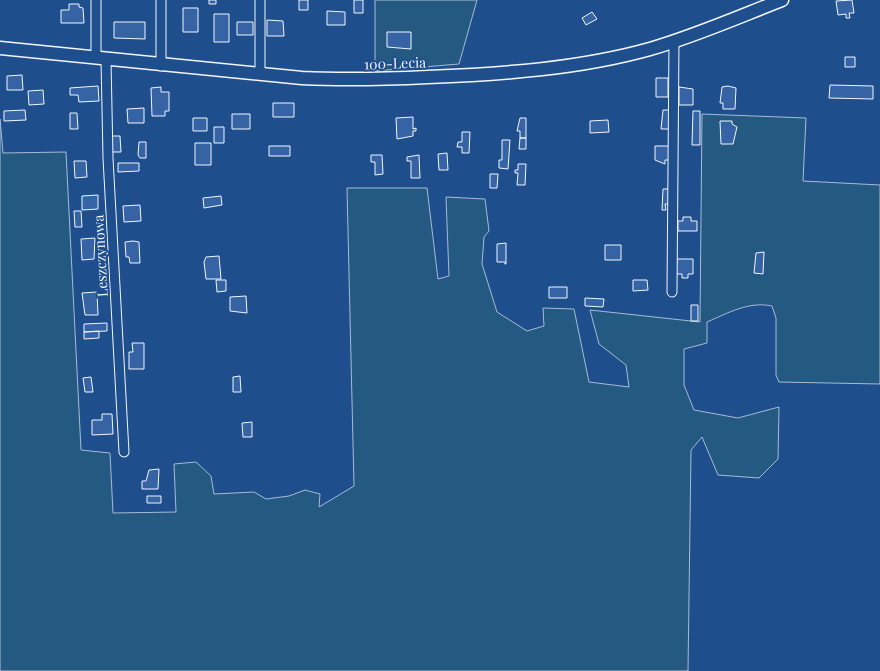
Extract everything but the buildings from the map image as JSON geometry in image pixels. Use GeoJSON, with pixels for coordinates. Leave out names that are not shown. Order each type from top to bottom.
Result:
{"type":"FeatureCollection","features":[{"type":"Feature","properties":{"kind":"street","name":"Leszczynowa"},"geometry":{"type":"LineString","coordinates":[[96,0],[108,158],[124,452]]}},
{"type":"Feature","properties":{"kind":"street"},"geometry":{"type":"LineString","coordinates":[[161,0],[161,66]]}},
{"type":"Feature","properties":{"kind":"street"},"geometry":{"type":"LineString","coordinates":[[260,0],[260,73]]}},
{"type":"Feature","properties":{"kind":"street","name":"100-Lecia"},"geometry":{"type":"LineString","coordinates":[[0,48],[161,66],[345,80],[472,75],[587,63],[674,41],[782,0]]}},
{"type":"Feature","properties":{"kind":"street"},"geometry":{"type":"LineString","coordinates":[[672,292],[674,41]]}},
{"type":"Feature","properties":{"kind":"shaded area"},"geometry":{"type":"Polygon","coordinates":[[[375,0],[477,0],[459,64],[375,71],[375,0]]]}},
{"type":"Feature","properties":{"kind":"shaded area"},"geometry":{"type":"Polygon","coordinates":[[[702,114],[806,118],[803,181],[880,185],[880,384],[779,382],[776,375],[776,318],[772,306],[747,306],[707,322],[707,343],[684,349],[684,385],[694,410],[738,418],[779,407],[778,459],[759,478],[718,475],[702,437],[691,450],[688,671],[0,671],[0,119],[3,153],[66,152],[81,450],[110,453],[113,513],[176,512],[174,464],[196,462],[211,476],[214,494],[254,492],[266,499],[289,496],[305,490],[320,494],[319,507],[354,486],[347,188],[427,188],[438,279],[449,276],[446,197],[485,199],[489,231],[484,237],[482,264],[497,312],[527,331],[544,326],[543,308],[574,309],[589,382],[629,387],[626,365],[599,344],[590,310],[700,322],[702,114]]]}}]}
